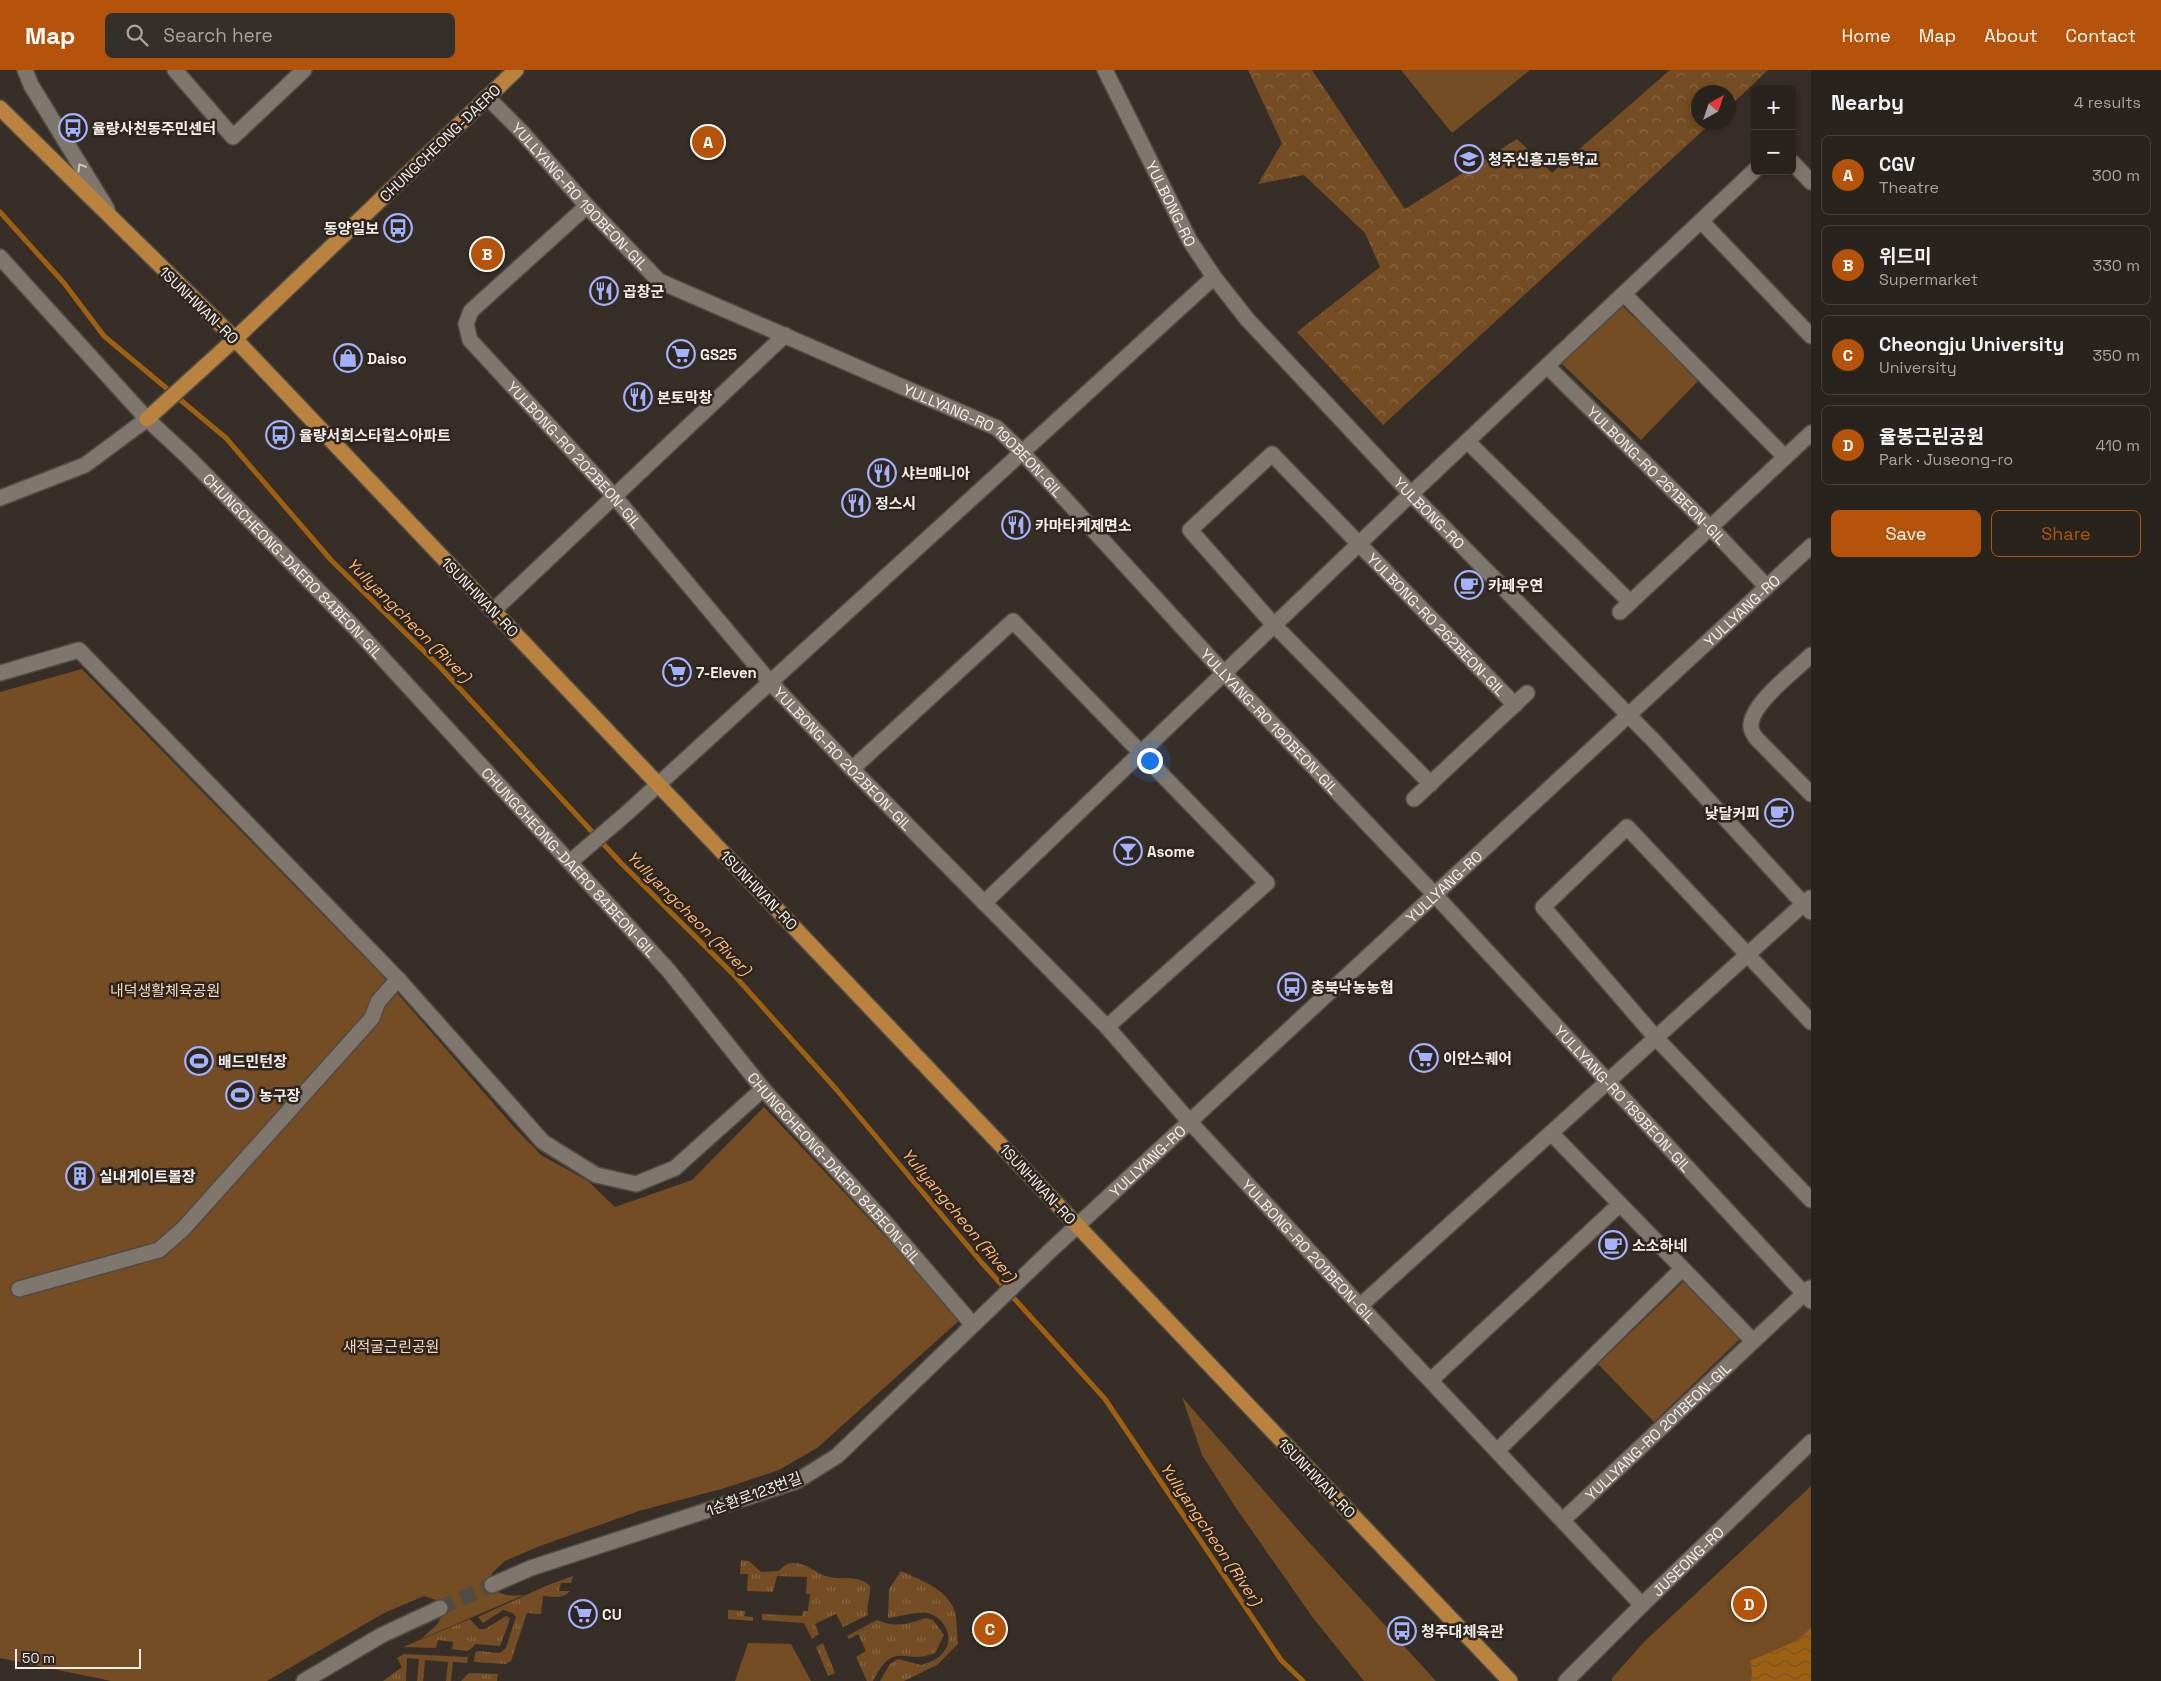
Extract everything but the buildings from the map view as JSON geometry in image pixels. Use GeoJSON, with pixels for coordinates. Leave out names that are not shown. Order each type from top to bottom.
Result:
{"type":"FeatureCollection","features":[{"type":"Feature","properties":{"kind":"main road","name":"CHUNGCHEONG-DAERO"},"geometry":{"type":"LineString","coordinates":[[153,414],[235,339],[516,70]]}},
{"type":"Feature","properties":{"kind":"main road","name":"1SUNHWAN-RO"},"geometry":{"type":"LineString","coordinates":[[0,108],[235,339],[1510,1681]]}},
{"type":"Feature","properties":{"kind":"street"},"geometry":{"type":"LineString","coordinates":[[25,70],[31,85],[116,223]]}},
{"type":"Feature","properties":{"kind":"street"},"geometry":{"type":"LineString","coordinates":[[175,70],[233,137],[304,70]]}},
{"type":"Feature","properties":{"kind":"street","name":"YULBONG-RO"},"geometry":{"type":"LineString","coordinates":[[1105,70],[1190,241],[1214,277],[1247,319],[1411,494],[1655,742],[1808,904]]}},
{"type":"Feature","properties":{"kind":"street","name":"YULLYANG-RO 190BEON-GIL"},"geometry":{"type":"LineString","coordinates":[[488,98],[520,130],[587,206],[659,281],[997,428],[1022,452],[1224,673],[1435,895]]}},
{"type":"Feature","properties":{"kind":"street"},"geometry":{"type":"LineString","coordinates":[[1796,166],[1811,182]]}},
{"type":"Feature","properties":{"kind":"street"},"geometry":{"type":"LineString","coordinates":[[1411,494],[1751,174]]}},
{"type":"Feature","properties":{"kind":"street","name":"YULBONG-RO 202BEON-GIL"},"geometry":{"type":"LineString","coordinates":[[587,206],[471,311],[466,324],[470,340],[614,496],[770,682],[852,769],[1107,1027],[1189,1121]]}},
{"type":"Feature","properties":{"kind":"street"},"geometry":{"type":"LineString","coordinates":[[1701,221],[1811,336]]}},
{"type":"Feature","properties":{"kind":"street","name":"CHUNGCHEONG-DAERO 84BEON-GIL"},"geometry":{"type":"LineString","coordinates":[[0,257],[153,414],[190,459],[353,626],[570,862],[669,971],[763,1089],[884,1221],[973,1325]]}},
{"type":"Feature","properties":{"kind":"street"},"geometry":{"type":"LineString","coordinates":[[570,862],[627,813],[1214,277]]}},
{"type":"Feature","properties":{"kind":"street"},"geometry":{"type":"LineString","coordinates":[[1624,294],[1785,458]]}},
{"type":"Feature","properties":{"kind":"street"},"geometry":{"type":"LineString","coordinates":[[493,611],[785,335]]}},
{"type":"Feature","properties":{"kind":"street","name":"YULBONG-RO 261BEON-GIL"},"geometry":{"type":"LineString","coordinates":[[1547,366],[1710,527],[1766,586]]}},
{"type":"Feature","properties":{"kind":"street"},"geometry":{"type":"LineString","coordinates":[[0,498],[85,465],[153,414]]}},
{"type":"Feature","properties":{"kind":"street"},"geometry":{"type":"LineString","coordinates":[[1467,441],[1625,607],[1811,433]]}},
{"type":"Feature","properties":{"kind":"street","name":"YULBONG-RO 262BEON-GIL"},"geometry":{"type":"LineString","coordinates":[[1431,784],[1274,625],[1190,530],[1272,454],[1514,705]]}},
{"type":"Feature","properties":{"kind":"street","name":"YULBONG-RO 262BEON-GIL"},"geometry":{"type":"LineString","coordinates":[[984,903],[1411,494]]}},
{"type":"Feature","properties":{"kind":"street","name":"YULLYANG-RO"},"geometry":{"type":"LineString","coordinates":[[1051,1250],[1811,546]]}},
{"type":"Feature","properties":{"kind":"street"},"geometry":{"type":"LineString","coordinates":[[852,769],[1013,621],[1267,884],[1107,1027]]}},
{"type":"Feature","properties":{"kind":"street"},"geometry":{"type":"LineString","coordinates":[[0,673],[79,650],[398,979],[543,1142],[596,1175],[636,1184],[675,1168],[763,1089]]}},
{"type":"Feature","properties":{"kind":"street"},"geometry":{"type":"LineString","coordinates":[[1811,655],[1763,701],[1752,718],[1751,728],[1756,738],[1811,794]]}},
{"type":"Feature","properties":{"kind":"street","name":"YULBONG-RO 262BEON-GIL"},"geometry":{"type":"LineString","coordinates":[[1414,799],[1527,693]]}},
{"type":"Feature","properties":{"kind":"street"},"geometry":{"type":"LineString","coordinates":[[1811,1022],[1627,827],[1543,906],[1656,1038],[1811,1200]]}},
{"type":"Feature","properties":{"kind":"street","name":"YULLYANG-RO 189BEON-GIL"},"geometry":{"type":"LineString","coordinates":[[1435,895],[1607,1082],[1809,1294]]}},
{"type":"Feature","properties":{"kind":"street"},"geometry":{"type":"LineString","coordinates":[[1360,1306],[1746,955],[1808,904]]}},
{"type":"Feature","properties":{"kind":"street"},"geometry":{"type":"LineString","coordinates":[[19,1289],[159,1250],[184,1228],[372,1018],[378,1002],[398,979]]}},
{"type":"Feature","properties":{"kind":"street","name":"YULBONG-RO 201BEON-GIL"},"geometry":{"type":"LineString","coordinates":[[1189,1121],[1360,1306],[1642,1605]]}},
{"type":"Feature","properties":{"kind":"street"},"geometry":{"type":"LineString","coordinates":[[1551,1133],[1753,1341]]}},
{"type":"Feature","properties":{"kind":"street"},"geometry":{"type":"LineString","coordinates":[[1431,1380],[1620,1204]]}},
{"type":"Feature","properties":{"kind":"street","name":"1순환로123번길"},"geometry":{"type":"LineString","coordinates":[[492,1585],[531,1568],[797,1481],[837,1456],[1051,1250]]}},
{"type":"Feature","properties":{"kind":"street"},"geometry":{"type":"LineString","coordinates":[[1497,1451],[1682,1269]]}},
{"type":"Feature","properties":{"kind":"street","name":"YULLYANG-RO 201BEON-GIL"},"geometry":{"type":"LineString","coordinates":[[1563,1520],[1753,1341],[1809,1294]]}},
{"type":"Feature","properties":{"kind":"street","name":"JUSEONG-RO"},"geometry":{"type":"LineString","coordinates":[[1566,1681],[1811,1442]]}},
{"type":"Feature","properties":{"kind":"street"},"geometry":{"type":"LineString","coordinates":[[304,1681],[382,1635],[440,1608]]}},
{"type":"Feature","properties":{"kind":"green space"},"geometry":{"type":"Polygon","coordinates":[[[1248,70],[1312,70],[1405,209],[1517,139],[1552,173],[1670,70],[1768,70],[1736,100],[1736,85],[1691,85],[1691,130],[1703,130],[1383,425],[1297,332],[1380,267],[1365,233],[1304,175],[1258,184],[1282,143],[1248,70]]]}},
{"type":"Feature","properties":{"kind":"green space"},"geometry":{"type":"Polygon","coordinates":[[[1401,70],[1530,70],[1452,133],[1401,70]]]}},
{"type":"Feature","properties":{"kind":"green space"},"geometry":{"type":"Polygon","coordinates":[[[1620,304],[1700,379],[1641,440],[1561,363],[1620,304]]]}},
{"type":"Feature","properties":{"kind":"green space","name":"새적굴근린공원"},"geometry":{"type":"Polygon","coordinates":[[[82,669],[378,971],[514,1127],[541,1155],[588,1181],[615,1207],[692,1180],[764,1107],[962,1318],[817,1448],[779,1470],[725,1488],[639,1511],[540,1546],[505,1561],[492,1573],[490,1583],[493,1588],[504,1595],[524,1595],[421,1639],[435,1627],[442,1614],[439,1601],[424,1596],[384,1613],[267,1681],[111,1681],[0,1658],[0,692],[82,669]]]}},
{"type":"Feature","properties":{"kind":"green space"},"geometry":{"type":"Polygon","coordinates":[[[1684,1281],[1740,1339],[1654,1422],[1598,1364],[1684,1281]]]}},
{"type":"Feature","properties":{"kind":"green space"},"geometry":{"type":"Polygon","coordinates":[[[1182,1397],[1306,1539],[1436,1681],[1364,1681],[1313,1618],[1236,1508],[1202,1455],[1182,1397]]]}},
{"type":"Feature","properties":{"kind":"green space"},"geometry":{"type":"Polygon","coordinates":[[[1811,1486],[1811,1681],[1612,1681],[1612,1678],[1644,1642],[1811,1486]]]}},
{"type":"Feature","properties":{"kind":"green space"},"geometry":{"type":"Polygon","coordinates":[[[741,1560],[749,1561],[761,1572],[779,1571],[785,1565],[797,1563],[829,1577],[861,1580],[870,1586],[868,1615],[843,1627],[836,1614],[815,1624],[819,1634],[812,1639],[804,1623],[762,1620],[762,1614],[802,1616],[803,1611],[808,1611],[810,1594],[806,1594],[807,1577],[777,1576],[773,1592],[747,1591],[748,1574],[740,1574],[741,1560]]]}},
{"type":"Feature","properties":{"kind":"green space"},"geometry":{"type":"Polygon","coordinates":[[[901,1571],[926,1583],[948,1599],[956,1616],[958,1644],[937,1665],[904,1681],[880,1681],[890,1664],[898,1659],[921,1665],[939,1657],[946,1649],[948,1643],[947,1630],[944,1624],[933,1615],[919,1613],[888,1618],[889,1589],[901,1571]]]}},
{"type":"Feature","properties":{"kind":"green space"},"geometry":{"type":"Polygon","coordinates":[[[573,1576],[571,1583],[561,1583],[559,1591],[570,1591],[567,1594],[558,1597],[543,1596],[541,1614],[527,1613],[511,1661],[506,1664],[474,1662],[475,1653],[478,1651],[500,1653],[506,1648],[516,1617],[513,1613],[503,1610],[483,1623],[478,1617],[548,1585],[573,1576]]]}},
{"type":"Feature","properties":{"kind":"green space"},"geometry":{"type":"Polygon","coordinates":[[[728,1610],[745,1611],[744,1616],[753,1617],[753,1621],[728,1619],[728,1610]]]}},
{"type":"Feature","properties":{"kind":"green space"},"geometry":{"type":"Polygon","coordinates":[[[506,1616],[510,1618],[500,1646],[476,1644],[468,1651],[452,1649],[453,1642],[438,1640],[436,1648],[403,1647],[470,1619],[479,1629],[485,1629],[506,1616]]]}},
{"type":"Feature","properties":{"kind":"green space"},"geometry":{"type":"Polygon","coordinates":[[[926,1618],[933,1620],[944,1635],[935,1653],[915,1657],[894,1657],[888,1660],[881,1668],[873,1681],[867,1681],[856,1657],[866,1651],[858,1634],[849,1639],[847,1636],[877,1620],[890,1624],[901,1624],[926,1618]]]}},
{"type":"Feature","properties":{"kind":"green space"},"geometry":{"type":"Polygon","coordinates":[[[748,1643],[791,1644],[811,1681],[735,1681],[748,1643]]]}},
{"type":"Feature","properties":{"kind":"green space"},"geometry":{"type":"Polygon","coordinates":[[[823,1643],[835,1673],[828,1676],[816,1647],[823,1643]]]}},
{"type":"Feature","properties":{"kind":"green space"},"geometry":{"type":"Polygon","coordinates":[[[404,1654],[468,1657],[467,1663],[453,1662],[451,1681],[446,1681],[448,1662],[425,1660],[423,1681],[417,1681],[419,1659],[407,1658],[406,1681],[383,1681],[402,1667],[397,1658],[404,1654]]]}},
{"type":"Feature","properties":{"kind":"green space"},"geometry":{"type":"Polygon","coordinates":[[[469,1673],[498,1674],[497,1681],[461,1681],[469,1673]]]}},
{"type":"Feature","properties":{"kind":"water"},"geometry":{"type":"Polygon","coordinates":[[[1811,1628],[1811,1681],[1751,1681],[1750,1661],[1796,1641],[1811,1628]]]}},
{"type":"Feature","properties":{"kind":"waterway","name":"Yullyangcheon (River)"},"geometry":{"type":"LineString","coordinates":[[0,212],[64,283],[104,336],[226,438],[331,560],[438,665],[621,863],[734,975],[836,1089],[982,1263],[1105,1399],[1281,1660],[1303,1681]]}},
{"type":"Feature","properties":{"kind":"tunnel"},"geometry":{"type":"LineString","coordinates":[[440,1608],[492,1585]]}},
{"type":"Feature","properties":{"kind":"place","name":"율량사천동주민센터"},"geometry":{"type":"Point","coordinates":[73,128]}},
{"type":"Feature","properties":{"kind":"place","name":"CGV"},"geometry":{"type":"Point","coordinates":[708,142]}},
{"type":"Feature","properties":{"kind":"place","name":"청주신흥고등학교"},"geometry":{"type":"Point","coordinates":[1469,159]}},
{"type":"Feature","properties":{"kind":"place","name":"동양일보"},"geometry":{"type":"Point","coordinates":[398,228]}},
{"type":"Feature","properties":{"kind":"place","name":"위드미"},"geometry":{"type":"Point","coordinates":[487,254]}},
{"type":"Feature","properties":{"kind":"place","name":"곱창군"},"geometry":{"type":"Point","coordinates":[604,291]}},
{"type":"Feature","properties":{"kind":"place","name":"GS25"},"geometry":{"type":"Point","coordinates":[681,354]}},
{"type":"Feature","properties":{"kind":"place","name":"Daiso"},"geometry":{"type":"Point","coordinates":[348,358]}},
{"type":"Feature","properties":{"kind":"place","name":"본토막창"},"geometry":{"type":"Point","coordinates":[638,397]}},
{"type":"Feature","properties":{"kind":"place","name":"율량서희스타힐스아파트"},"geometry":{"type":"Point","coordinates":[280,435]}},
{"type":"Feature","properties":{"kind":"place","name":"샤브매니아"},"geometry":{"type":"Point","coordinates":[882,473]}},
{"type":"Feature","properties":{"kind":"place","name":"정스시"},"geometry":{"type":"Point","coordinates":[856,503]}},
{"type":"Feature","properties":{"kind":"place","name":"카마타케제면소"},"geometry":{"type":"Point","coordinates":[1016,525]}},
{"type":"Feature","properties":{"kind":"place","name":"카페우연"},"geometry":{"type":"Point","coordinates":[1469,585]}},
{"type":"Feature","properties":{"kind":"place","name":"7-Eleven"},"geometry":{"type":"Point","coordinates":[677,672]}},
{"type":"Feature","properties":{"kind":"place","name":"낮달커피"},"geometry":{"type":"Point","coordinates":[1779,813]}},
{"type":"Feature","properties":{"kind":"place","name":"Asome"},"geometry":{"type":"Point","coordinates":[1128,851]}},
{"type":"Feature","properties":{"kind":"place","name":"충북낙농농협"},"geometry":{"type":"Point","coordinates":[1292,987]}},
{"type":"Feature","properties":{"kind":"place","name":"이안스퀘어"},"geometry":{"type":"Point","coordinates":[1424,1058]}},
{"type":"Feature","properties":{"kind":"place","name":"배드민턴장"},"geometry":{"type":"Point","coordinates":[199,1061]}},
{"type":"Feature","properties":{"kind":"place","name":"농구장"},"geometry":{"type":"Point","coordinates":[240,1095]}},
{"type":"Feature","properties":{"kind":"place","name":"실내게이트볼장"},"geometry":{"type":"Point","coordinates":[80,1176]}},
{"type":"Feature","properties":{"kind":"place","name":"소소하네"},"geometry":{"type":"Point","coordinates":[1613,1245]}},
{"type":"Feature","properties":{"kind":"place","name":"율봉근린공원"},"geometry":{"type":"Point","coordinates":[1749,1604]}},
{"type":"Feature","properties":{"kind":"place","name":"CU"},"geometry":{"type":"Point","coordinates":[583,1614]}},
{"type":"Feature","properties":{"kind":"place","name":"Cheongju University"},"geometry":{"type":"Point","coordinates":[990,1629]}},
{"type":"Feature","properties":{"kind":"place","name":"청주대체육관"},"geometry":{"type":"Point","coordinates":[1402,1631]}},
{"type":"Feature","properties":{"kind":"park label","name":"내덕생활체육공원"},"geometry":{"type":"Point","coordinates":[165,990]}}]}
